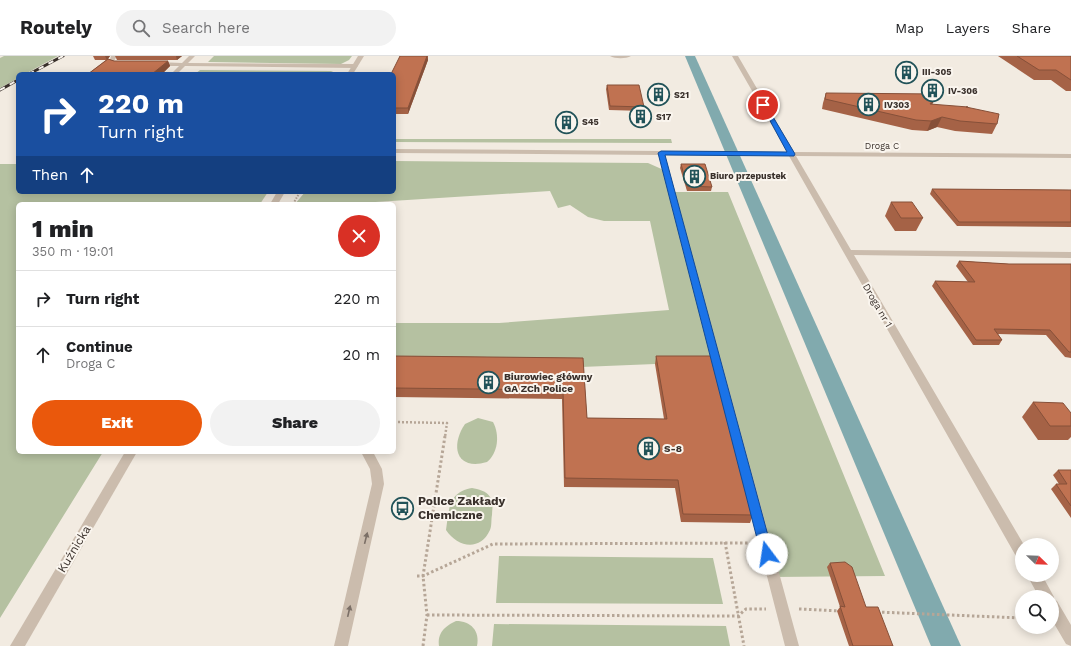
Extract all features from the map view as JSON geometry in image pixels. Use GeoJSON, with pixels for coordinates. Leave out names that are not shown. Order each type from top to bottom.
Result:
{"type":"FeatureCollection","features":[{"type":"Feature","properties":{"kind":"street"},"geometry":{"type":"LineString","coordinates":[[114,56],[111,62],[129,64]]}},
{"type":"Feature","properties":{"kind":"street"},"geometry":{"type":"LineString","coordinates":[[176,72],[192,56]]}},
{"type":"Feature","properties":{"kind":"street"},"geometry":{"type":"LineString","coordinates":[[351,72],[361,56]]}},
{"type":"Feature","properties":{"kind":"street"},"geometry":{"type":"LineString","coordinates":[[613,56],[628,56]]}},
{"type":"Feature","properties":{"kind":"street","name":"Droga nr 1"},"geometry":{"type":"LineString","coordinates":[[735,56],[1015,542]]}},
{"type":"Feature","properties":{"kind":"street"},"geometry":{"type":"LineString","coordinates":[[152,64],[355,66]]}},
{"type":"Feature","properties":{"kind":"street","name":"Droga C"},"geometry":{"type":"LineString","coordinates":[[396,151],[1071,156]]}},
{"type":"Feature","properties":{"kind":"street"},"geometry":{"type":"LineString","coordinates":[[661,153],[792,646]]}},
{"type":"Feature","properties":{"kind":"street"},"geometry":{"type":"LineString","coordinates":[[848,252],[1071,255]]}},
{"type":"Feature","properties":{"kind":"street","name":"Kuźnicka"},"geometry":{"type":"LineString","coordinates":[[16,646],[130,454]]}},
{"type":"Feature","properties":{"kind":"street"},"geometry":{"type":"LineString","coordinates":[[340,646],[378,484],[376,468],[368,454]]}},
{"type":"Feature","properties":{"kind":"street"},"geometry":{"type":"LineString","coordinates":[[1065,620],[1071,639]]}},
{"type":"Feature","properties":{"kind":"path"},"geometry":{"type":"LineString","coordinates":[[396,422],[447,423],[423,576],[427,615],[423,646]]}},
{"type":"Feature","properties":{"kind":"path"},"geometry":{"type":"LineString","coordinates":[[725,542],[744,646]]}},
{"type":"Feature","properties":{"kind":"path"},"geometry":{"type":"LineString","coordinates":[[417,576],[423,576],[493,544],[764,543]]}},
{"type":"Feature","properties":{"kind":"path"},"geometry":{"type":"LineString","coordinates":[[427,615],[738,616],[746,609],[845,611]]}},
{"type":"Feature","properties":{"kind":"path"},"geometry":{"type":"LineString","coordinates":[[874,612],[1015,618]]}},
{"type":"Feature","properties":{"kind":"green space"},"geometry":{"type":"Polygon","coordinates":[[[4,56],[58,56],[29,72],[16,72],[16,79],[0,88],[0,58],[4,56]]]}},
{"type":"Feature","properties":{"kind":"green space"},"geometry":{"type":"Polygon","coordinates":[[[214,56],[352,56],[349,60],[341,64],[208,62],[214,56]]]}},
{"type":"Feature","properties":{"kind":"green space"},"geometry":{"type":"Polygon","coordinates":[[[200,70],[333,72],[198,72],[200,70]]]}},
{"type":"Feature","properties":{"kind":"green space"},"geometry":{"type":"Polygon","coordinates":[[[396,139],[671,139],[672,143],[396,142],[396,139]]]}},
{"type":"Feature","properties":{"kind":"green space"},"geometry":{"type":"Polygon","coordinates":[[[396,161],[648,163],[666,171],[671,192],[728,192],[885,576],[773,577],[717,365],[655,364],[581,367],[396,365],[396,323],[499,323],[669,310],[650,221],[604,221],[588,217],[570,205],[558,208],[550,191],[376,202],[297,202],[303,194],[396,194],[396,161]]]}},
{"type":"Feature","properties":{"kind":"green space"},"geometry":{"type":"Polygon","coordinates":[[[0,164],[16,164],[16,194],[267,194],[261,202],[16,202],[16,454],[102,454],[0,618],[0,164]]]}},
{"type":"Feature","properties":{"kind":"green space"},"geometry":{"type":"Polygon","coordinates":[[[478,418],[493,422],[497,432],[496,449],[494,454],[487,462],[477,464],[468,463],[462,460],[459,455],[457,448],[458,440],[460,432],[465,424],[478,418]]]}},
{"type":"Feature","properties":{"kind":"green space"},"geometry":{"type":"Polygon","coordinates":[[[472,488],[489,495],[492,504],[492,515],[491,528],[486,537],[480,542],[468,545],[456,540],[446,530],[449,509],[454,498],[458,493],[472,488]]]}},
{"type":"Feature","properties":{"kind":"green space"},"geometry":{"type":"Polygon","coordinates":[[[499,556],[713,558],[723,604],[496,603],[499,556]]]}},
{"type":"Feature","properties":{"kind":"green space"},"geometry":{"type":"Polygon","coordinates":[[[456,621],[461,621],[470,625],[476,631],[478,641],[477,646],[439,646],[439,637],[443,630],[448,625],[456,621]]]}},
{"type":"Feature","properties":{"kind":"green space"},"geometry":{"type":"Polygon","coordinates":[[[494,624],[726,626],[730,646],[492,646],[494,624]]]}},
{"type":"Feature","properties":{"kind":"building"},"geometry":{"type":"Polygon","coordinates":[[[400,56],[427,56],[408,108],[396,108],[396,72],[392,72],[400,56]]]}},
{"type":"Feature","properties":{"kind":"building"},"geometry":{"type":"Polygon","coordinates":[[[1017,56],[1071,56],[1071,80],[1056,70],[1039,70],[1017,56]]]}},
{"type":"Feature","properties":{"kind":"building"},"geometry":{"type":"Polygon","coordinates":[[[108,59],[114,61],[168,61],[154,72],[91,72],[108,59]]]}},
{"type":"Feature","properties":{"kind":"building"},"geometry":{"type":"Polygon","coordinates":[[[607,85],[639,85],[644,107],[610,106],[607,85]]]}},
{"type":"Feature","properties":{"kind":"building"},"geometry":{"type":"Polygon","coordinates":[[[826,93],[937,94],[930,104],[968,107],[966,107],[999,114],[997,124],[960,121],[942,117],[931,121],[916,120],[825,99],[826,93]]]}},
{"type":"Feature","properties":{"kind":"building","name":"Biuro przepustek"},"geometry":{"type":"Polygon","coordinates":[[[681,164],[705,164],[712,187],[687,186],[681,164]]]}},
{"type":"Feature","properties":{"kind":"building"},"geometry":{"type":"Polygon","coordinates":[[[932,189],[1071,190],[1071,222],[959,222],[932,189]]]}},
{"type":"Feature","properties":{"kind":"building"},"geometry":{"type":"Polygon","coordinates":[[[891,202],[912,202],[923,218],[901,218],[891,202]]]}},
{"type":"Feature","properties":{"kind":"building"},"geometry":{"type":"Polygon","coordinates":[[[959,261],[1009,264],[1071,264],[1071,352],[1069,352],[1050,330],[994,329],[1002,340],[976,340],[935,281],[975,282],[959,261]]]}},
{"type":"Feature","properties":{"kind":"building","name":"S-8"},"geometry":{"type":"Polygon","coordinates":[[[396,356],[583,358],[587,418],[667,419],[656,356],[712,356],[753,515],[683,514],[678,480],[565,478],[563,390],[396,388],[396,356]]]}},
{"type":"Feature","properties":{"kind":"building"},"geometry":{"type":"Polygon","coordinates":[[[1033,402],[1063,403],[1071,413],[1071,426],[1050,426],[1033,402]]]}},
{"type":"Feature","properties":{"kind":"building"},"geometry":{"type":"Polygon","coordinates":[[[1058,470],[1071,470],[1071,506],[1056,484],[1067,484],[1058,470]]]}},
{"type":"Feature","properties":{"kind":"building"},"geometry":{"type":"Polygon","coordinates":[[[845,562],[852,567],[866,607],[878,607],[893,646],[853,646],[840,606],[845,607],[830,563],[845,562]]]}},
{"type":"Feature","properties":{"kind":"waterway"},"geometry":{"type":"LineString","coordinates":[[690,56],[946,646]]}},
{"type":"Feature","properties":{"kind":"railway"},"geometry":{"type":"LineString","coordinates":[[33,72],[63,56]]}},
{"type":"Feature","properties":{"kind":"railway"},"geometry":{"type":"LineString","coordinates":[[0,90],[16,81]]}},
{"type":"Feature","properties":{"kind":"place","name":"III-305"},"geometry":{"type":"Point","coordinates":[907,72]}},
{"type":"Feature","properties":{"kind":"place","name":"IV-306"},"geometry":{"type":"Point","coordinates":[932,91]}},
{"type":"Feature","properties":{"kind":"place","name":"S21"},"geometry":{"type":"Point","coordinates":[658,95]}},
{"type":"Feature","properties":{"kind":"place","name":"IV303"},"geometry":{"type":"Point","coordinates":[869,105]}},
{"type":"Feature","properties":{"kind":"place","name":"S17"},"geometry":{"type":"Point","coordinates":[641,117]}},
{"type":"Feature","properties":{"kind":"place","name":"S45"},"geometry":{"type":"Point","coordinates":[567,122]}},
{"type":"Feature","properties":{"kind":"place","name":"Biuro przepustek"},"geometry":{"type":"Point","coordinates":[695,176]}},
{"type":"Feature","properties":{"kind":"place","name":"Biurowiec główny GA ZCh Police"},"geometry":{"type":"Point","coordinates":[489,382]}},
{"type":"Feature","properties":{"kind":"place","name":"S-8"},"geometry":{"type":"Point","coordinates":[648,448]}},
{"type":"Feature","properties":{"kind":"place","name":"Police Zakłady Chemiczne"},"geometry":{"type":"Point","coordinates":[402,508]}},
{"type":"Feature","properties":{"kind":"route"},"geometry":{"type":"LineString","coordinates":[[763,105],[792,154],[661,153],[767,554]]}}]}
